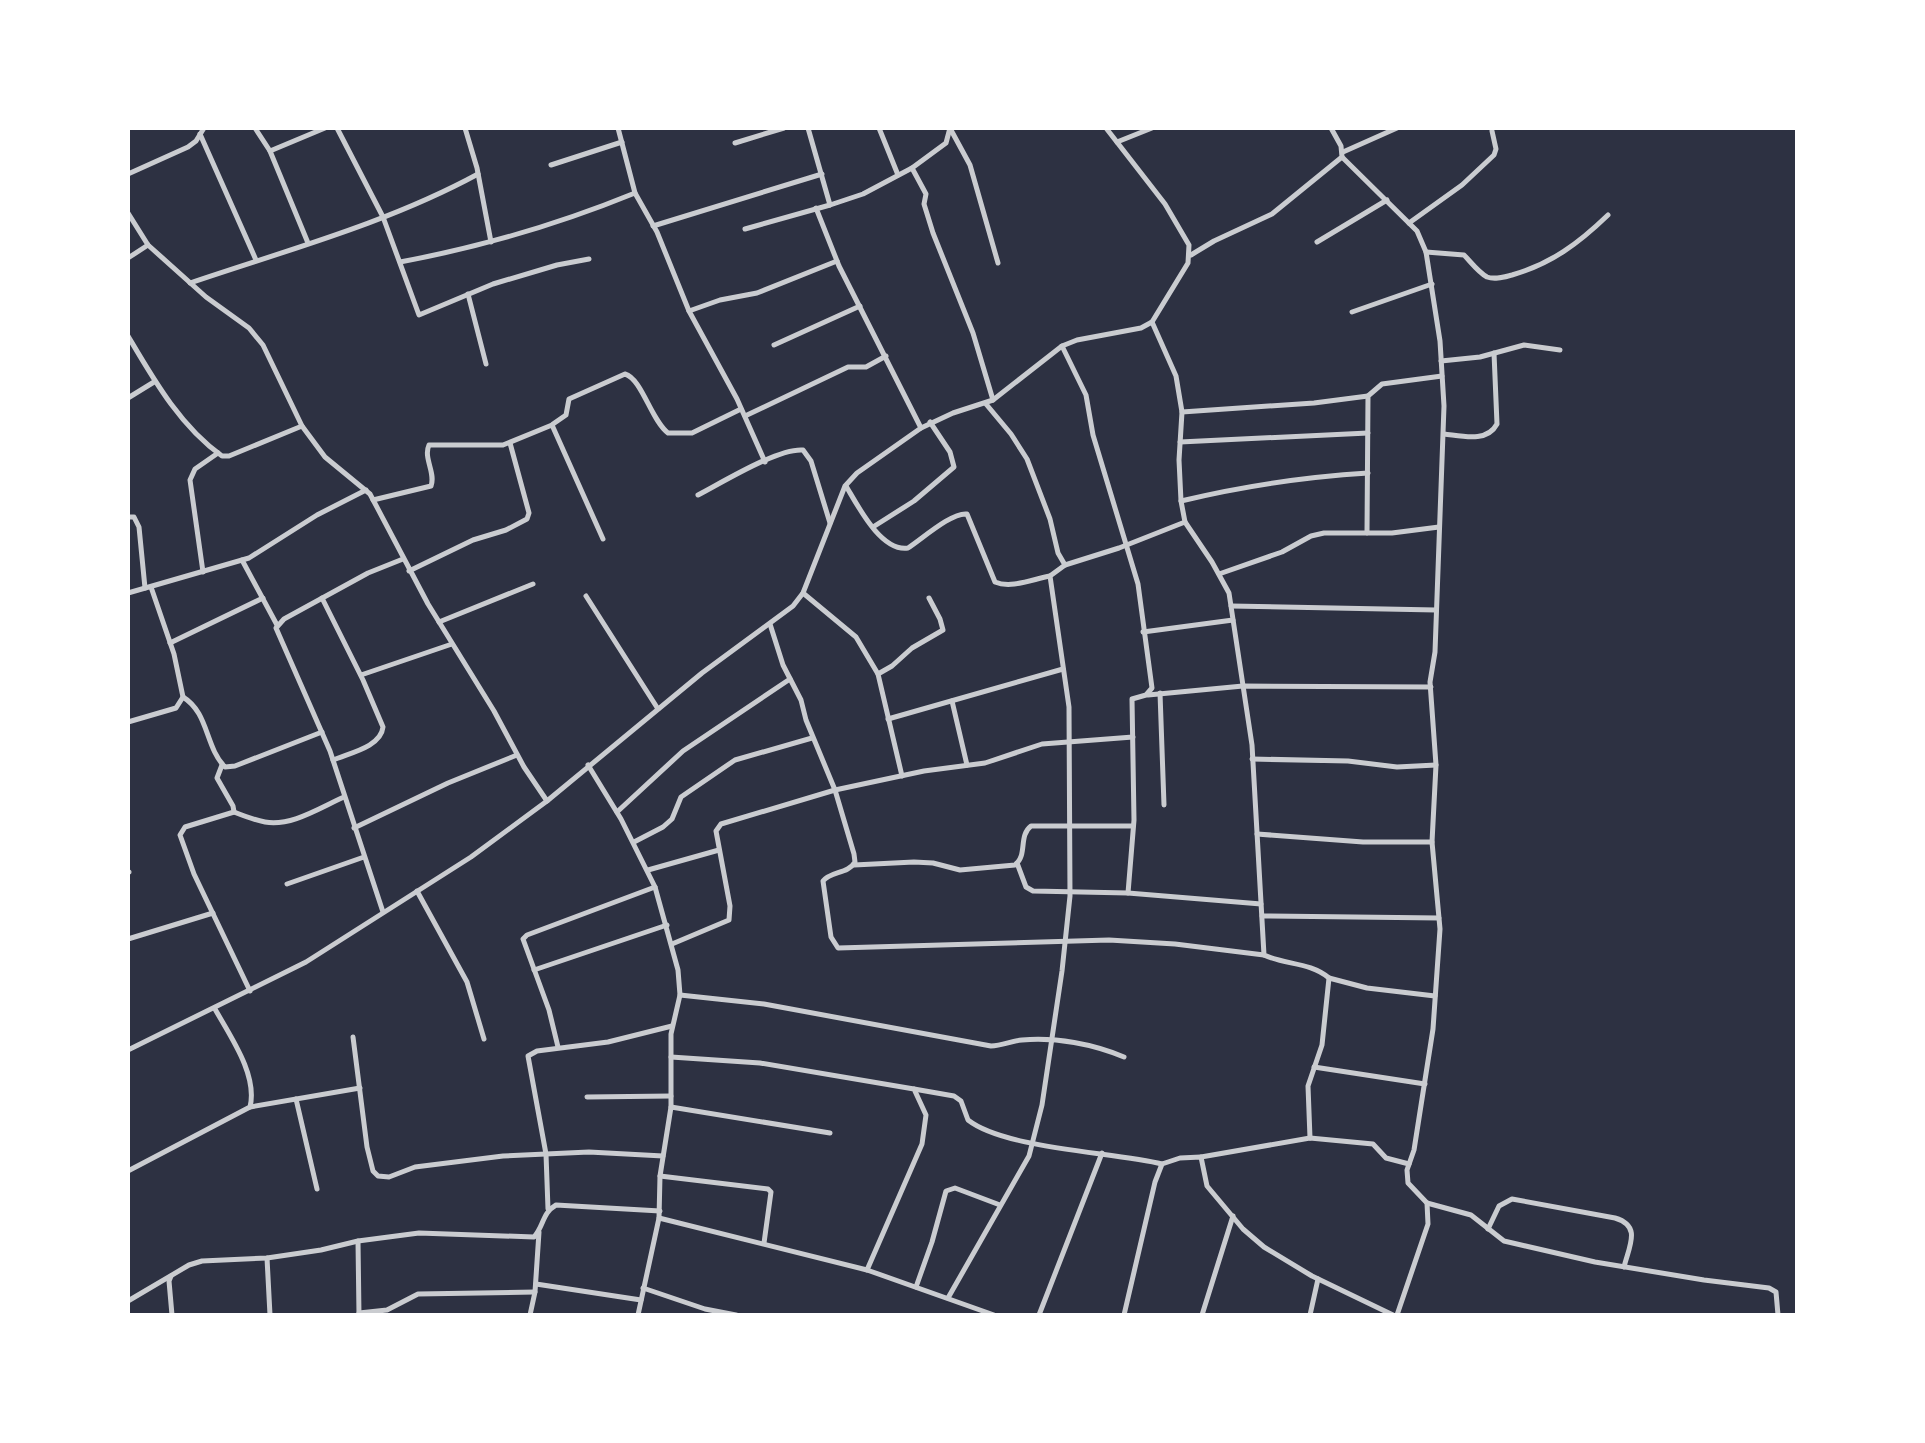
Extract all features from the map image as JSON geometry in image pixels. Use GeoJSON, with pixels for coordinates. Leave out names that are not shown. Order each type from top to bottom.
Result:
{"type":"FeatureCollection","features":[{"type":"Feature","properties":{"kind":"street"},"geometry":{"type":"LineString","coordinates":[[255,128],[270,151],[308,243]]}},
{"type":"Feature","properties":{"kind":"street"},"geometry":{"type":"LineString","coordinates":[[270,151],[325,128]]}},
{"type":"Feature","properties":{"kind":"street"},"geometry":{"type":"LineString","coordinates":[[337,128],[383,217],[419,315],[468,294],[557,265],[589,259]]}},
{"type":"Feature","properties":{"kind":"street"},"geometry":{"type":"LineString","coordinates":[[465,128],[478,174],[491,242]]}},
{"type":"Feature","properties":{"kind":"street"},"geometry":{"type":"LineString","coordinates":[[618,128],[635,193],[671,262],[689,311],[745,416],[765,462]]}},
{"type":"Feature","properties":{"kind":"street"},"geometry":{"type":"LineString","coordinates":[[735,143],[784,128]]}},
{"type":"Feature","properties":{"kind":"street"},"geometry":{"type":"LineString","coordinates":[[808,128],[830,205]]}},
{"type":"Feature","properties":{"kind":"street"},"geometry":{"type":"LineString","coordinates":[[879,128],[898,175]]}},
{"type":"Feature","properties":{"kind":"street"},"geometry":{"type":"LineString","coordinates":[[128,1050],[306,962],[471,857],[547,801],[658,709],[793,606],[803,593],[845,486],[857,473],[930,422],[993,400],[1062,346],[1077,340],[1141,328],[1152,322],[1188,263],[1189,245],[1181,229],[1106,128]]}},
{"type":"Feature","properties":{"kind":"street"},"geometry":{"type":"LineString","coordinates":[[1117,142],[1152,128]]}},
{"type":"Feature","properties":{"kind":"street"},"geometry":{"type":"LineString","coordinates":[[1340,128],[1332,130],[1342,155],[1417,231],[1426,252],[1442,376],[1444,434],[1431,687],[1436,765],[1432,842],[1439,918],[1435,996],[1425,1084],[1408,1183],[1427,1203],[1471,1215],[1504,1241],[1624,1267],[1769,1288],[1776,1292],[1778,1315]]}},
{"type":"Feature","properties":{"kind":"street"},"geometry":{"type":"LineString","coordinates":[[1190,256],[1214,241],[1272,214],[1342,155],[1397,128]]}},
{"type":"Feature","properties":{"kind":"street"},"geometry":{"type":"LineString","coordinates":[[745,229],[863,194],[912,168],[946,143],[950,129]]}},
{"type":"Feature","properties":{"kind":"street"},"geometry":{"type":"LineString","coordinates":[[950,129],[970,165],[998,263]]}},
{"type":"Feature","properties":{"kind":"street"},"geometry":{"type":"LineString","coordinates":[[128,174],[188,147],[202,131]]}},
{"type":"Feature","properties":{"kind":"street"},"geometry":{"type":"LineString","coordinates":[[202,131],[256,260]]}},
{"type":"Feature","properties":{"kind":"street"},"geometry":{"type":"LineString","coordinates":[[1409,223],[1462,185],[1494,155],[1496,149],[1492,131]]}},
{"type":"Feature","properties":{"kind":"street"},"geometry":{"type":"LineString","coordinates":[[551,165],[622,142]]}},
{"type":"Feature","properties":{"kind":"street"},"geometry":{"type":"LineString","coordinates":[[912,168],[926,194],[924,204],[933,233],[973,333],[993,400]]}},
{"type":"Feature","properties":{"kind":"street"},"geometry":{"type":"LineString","coordinates":[[190,283],[383,217],[437,196],[478,174]]}},
{"type":"Feature","properties":{"kind":"street"},"geometry":{"type":"LineString","coordinates":[[653,226],[822,174]]}},
{"type":"Feature","properties":{"kind":"street"},"geometry":{"type":"LineString","coordinates":[[400,262],[491,242],[567,219],[635,193]]}},
{"type":"Feature","properties":{"kind":"street"},"geometry":{"type":"LineString","coordinates":[[1317,242],[1387,200]]}},
{"type":"Feature","properties":{"kind":"street"},"geometry":{"type":"LineString","coordinates":[[816,208],[837,261],[921,428]]}},
{"type":"Feature","properties":{"kind":"street"},"geometry":{"type":"LineString","coordinates":[[128,213],[148,245],[255,335],[302,426],[325,457],[366,490],[409,571],[547,801]]}},
{"type":"Feature","properties":{"kind":"street"},"geometry":{"type":"LineString","coordinates":[[1426,252],[1464,255],[1483,275],[1491,279],[1504,277],[1560,256],[1608,215]]}},
{"type":"Feature","properties":{"kind":"street"},"geometry":{"type":"LineString","coordinates":[[128,258],[148,245]]}},
{"type":"Feature","properties":{"kind":"street"},"geometry":{"type":"LineString","coordinates":[[689,311],[720,300],[757,293],[837,261]]}},
{"type":"Feature","properties":{"kind":"street"},"geometry":{"type":"LineString","coordinates":[[1352,312],[1432,284]]}},
{"type":"Feature","properties":{"kind":"street"},"geometry":{"type":"LineString","coordinates":[[468,294],[486,364]]}},
{"type":"Feature","properties":{"kind":"street"},"geometry":{"type":"LineString","coordinates":[[774,345],[860,306]]}},
{"type":"Feature","properties":{"kind":"street"},"geometry":{"type":"LineString","coordinates":[[1152,322],[1176,376],[1182,412],[1181,501],[1185,522],[1229,593],[1252,759],[1264,955]]}},
{"type":"Feature","properties":{"kind":"street"},"geometry":{"type":"LineString","coordinates":[[128,336],[154,382],[182,418],[222,456],[229,456],[302,426]]}},
{"type":"Feature","properties":{"kind":"street"},"geometry":{"type":"LineString","coordinates":[[1441,361],[1524,345],[1560,350]]}},
{"type":"Feature","properties":{"kind":"street"},"geometry":{"type":"LineString","coordinates":[[1062,346],[1086,395],[1093,435],[1138,584],[1152,688],[1146,695]]}},
{"type":"Feature","properties":{"kind":"street"},"geometry":{"type":"LineString","coordinates":[[1444,434],[1479,437],[1490,435],[1494,430],[1497,424],[1494,353]]}},
{"type":"Feature","properties":{"kind":"street"},"geometry":{"type":"LineString","coordinates":[[745,416],[848,367],[866,367],[886,356]]}},
{"type":"Feature","properties":{"kind":"street"},"geometry":{"type":"LineString","coordinates":[[373,500],[431,486],[429,445],[491,446],[510,443],[552,425],[566,415],[569,399],[625,374],[631,376],[656,420],[668,433],[692,433],[741,409]]}},
{"type":"Feature","properties":{"kind":"street"},"geometry":{"type":"LineString","coordinates":[[1182,412],[1368,396],[1382,384],[1442,376]]}},
{"type":"Feature","properties":{"kind":"street"},"geometry":{"type":"LineString","coordinates":[[128,398],[154,382]]}},
{"type":"Feature","properties":{"kind":"street"},"geometry":{"type":"LineString","coordinates":[[1367,533],[1368,396]]}},
{"type":"Feature","properties":{"kind":"street"},"geometry":{"type":"LineString","coordinates":[[986,404],[1027,459],[1050,519],[1058,553],[1065,565]]}},
{"type":"Feature","properties":{"kind":"street"},"geometry":{"type":"LineString","coordinates":[[873,527],[914,501],[954,467],[950,452],[930,422]]}},
{"type":"Feature","properties":{"kind":"street"},"geometry":{"type":"LineString","coordinates":[[552,425],[603,539]]}},
{"type":"Feature","properties":{"kind":"street"},"geometry":{"type":"LineString","coordinates":[[1180,442],[1368,433]]}},
{"type":"Feature","properties":{"kind":"street"},"geometry":{"type":"LineString","coordinates":[[409,571],[473,540],[527,519],[529,513],[510,443]]}},
{"type":"Feature","properties":{"kind":"street"},"geometry":{"type":"LineString","coordinates":[[698,495],[795,450],[806,452],[830,524]]}},
{"type":"Feature","properties":{"kind":"street"},"geometry":{"type":"LineString","coordinates":[[203,572],[190,480],[195,469],[218,453]]}},
{"type":"Feature","properties":{"kind":"street"},"geometry":{"type":"LineString","coordinates":[[1181,501],[1275,481],[1368,473]]}},
{"type":"Feature","properties":{"kind":"street"},"geometry":{"type":"LineString","coordinates":[[845,486],[873,527],[889,544],[900,549],[908,548],[952,517],[967,514],[995,582],[1001,585],[1050,576],[1065,565],[1128,545],[1185,522]]}},
{"type":"Feature","properties":{"kind":"street"},"geometry":{"type":"LineString","coordinates":[[128,593],[242,560],[366,490]]}},
{"type":"Feature","properties":{"kind":"street"},"geometry":{"type":"LineString","coordinates":[[128,517],[134,517],[139,527],[148,588],[170,643],[183,697],[199,711],[222,765],[228,768],[235,766],[322,732]]}},
{"type":"Feature","properties":{"kind":"street"},"geometry":{"type":"LineString","coordinates":[[1219,574],[1282,552],[1311,536],[1324,533],[1392,533],[1439,527]]}},
{"type":"Feature","properties":{"kind":"street"},"geometry":{"type":"LineString","coordinates":[[277,625],[368,573],[403,559]]}},
{"type":"Feature","properties":{"kind":"street"},"geometry":{"type":"LineString","coordinates":[[242,560],[277,625],[276,633],[322,732],[383,912]]}},
{"type":"Feature","properties":{"kind":"street"},"geometry":{"type":"LineString","coordinates":[[948,1298],[1029,1156],[1042,1105],[1052,1041],[1066,941],[1070,825],[1069,707],[1050,576]]}},
{"type":"Feature","properties":{"kind":"street"},"geometry":{"type":"LineString","coordinates":[[439,622],[533,584]]}},
{"type":"Feature","properties":{"kind":"street"},"geometry":{"type":"LineString","coordinates":[[803,593],[856,637],[878,674],[902,776]]}},
{"type":"Feature","properties":{"kind":"street"},"geometry":{"type":"LineString","coordinates":[[586,596],[658,709]]}},
{"type":"Feature","properties":{"kind":"street"},"geometry":{"type":"LineString","coordinates":[[170,643],[263,598]]}},
{"type":"Feature","properties":{"kind":"street"},"geometry":{"type":"LineString","coordinates":[[322,598],[381,718],[383,734],[377,740],[333,760]]}},
{"type":"Feature","properties":{"kind":"street"},"geometry":{"type":"LineString","coordinates":[[878,674],[912,648],[943,630],[929,598]]}},
{"type":"Feature","properties":{"kind":"street"},"geometry":{"type":"LineString","coordinates":[[1231,606],[1436,610]]}},
{"type":"Feature","properties":{"kind":"street"},"geometry":{"type":"LineString","coordinates":[[1143,632],[1233,620]]}},
{"type":"Feature","properties":{"kind":"street"},"geometry":{"type":"LineString","coordinates":[[770,624],[801,700],[812,738],[835,790],[852,844],[854,865]]}},
{"type":"Feature","properties":{"kind":"street"},"geometry":{"type":"LineString","coordinates":[[361,675],[452,644]]}},
{"type":"Feature","properties":{"kind":"street"},"geometry":{"type":"LineString","coordinates":[[888,719],[1063,669]]}},
{"type":"Feature","properties":{"kind":"street"},"geometry":{"type":"LineString","coordinates":[[617,812],[683,751],[790,679]]}},
{"type":"Feature","properties":{"kind":"street"},"geometry":{"type":"LineString","coordinates":[[1128,893],[1133,826],[1132,699],[1160,693],[1243,686],[1431,687]]}},
{"type":"Feature","properties":{"kind":"street"},"geometry":{"type":"LineString","coordinates":[[1160,693],[1164,805]]}},
{"type":"Feature","properties":{"kind":"street"},"geometry":{"type":"LineString","coordinates":[[128,722],[176,708],[183,697]]}},
{"type":"Feature","properties":{"kind":"street"},"geometry":{"type":"LineString","coordinates":[[952,701],[967,765]]}},
{"type":"Feature","properties":{"kind":"street"},"geometry":{"type":"LineString","coordinates":[[672,944],[729,920],[730,906],[716,831],[721,824],[835,790],[985,763],[1042,744],[1133,737]]}},
{"type":"Feature","properties":{"kind":"street"},"geometry":{"type":"LineString","coordinates":[[634,842],[663,827],[672,819],[681,797],[735,760],[812,738]]}},
{"type":"Feature","properties":{"kind":"street"},"geometry":{"type":"LineString","coordinates":[[354,828],[448,783],[517,755]]}},
{"type":"Feature","properties":{"kind":"street"},"geometry":{"type":"LineString","coordinates":[[1252,759],[1348,761],[1397,767],[1436,765]]}},
{"type":"Feature","properties":{"kind":"street"},"geometry":{"type":"LineString","coordinates":[[222,765],[217,778],[234,812]]}},
{"type":"Feature","properties":{"kind":"street"},"geometry":{"type":"LineString","coordinates":[[588,765],[648,870],[678,970],[680,995],[672,1026],[671,1107],[660,1176],[660,1214],[638,1315]]}},
{"type":"Feature","properties":{"kind":"street"},"geometry":{"type":"LineString","coordinates":[[250,991],[194,874],[180,832],[185,827],[234,812],[268,823],[277,822],[301,816],[344,797]]}},
{"type":"Feature","properties":{"kind":"street"},"geometry":{"type":"LineString","coordinates":[[1133,826],[1029,827],[1025,833],[1022,856],[1017,863],[960,870],[933,863],[854,865],[828,875],[823,881],[831,937],[838,948],[1109,940],[1175,944],[1264,955],[1318,969],[1329,978],[1397,993],[1435,996]]}},
{"type":"Feature","properties":{"kind":"street"},"geometry":{"type":"LineString","coordinates":[[1257,834],[1363,842],[1432,842]]}},
{"type":"Feature","properties":{"kind":"street"},"geometry":{"type":"LineString","coordinates":[[648,870],[719,850]]}},
{"type":"Feature","properties":{"kind":"street"},"geometry":{"type":"LineString","coordinates":[[287,884],[364,857]]}},
{"type":"Feature","properties":{"kind":"street"},"geometry":{"type":"LineString","coordinates":[[1017,863],[1029,890],[1128,893],[1261,904]]}},
{"type":"Feature","properties":{"kind":"street"},"geometry":{"type":"LineString","coordinates":[[558,1047],[549,1010],[523,939],[655,887]]}},
{"type":"Feature","properties":{"kind":"street"},"geometry":{"type":"LineString","coordinates":[[417,891],[467,982],[484,1039]]}},
{"type":"Feature","properties":{"kind":"street"},"geometry":{"type":"LineString","coordinates":[[128,939],[213,913]]}},
{"type":"Feature","properties":{"kind":"street"},"geometry":{"type":"LineString","coordinates":[[1262,916],[1439,918]]}},
{"type":"Feature","properties":{"kind":"street"},"geometry":{"type":"LineString","coordinates":[[534,970],[667,925]]}},
{"type":"Feature","properties":{"kind":"street"},"geometry":{"type":"LineString","coordinates":[[1310,1138],[1308,1086],[1322,1045],[1329,978]]}},
{"type":"Feature","properties":{"kind":"street"},"geometry":{"type":"LineString","coordinates":[[680,995],[764,1004],[991,1046],[1018,1040],[1052,1041],[1094,1046],[1124,1057]]}},
{"type":"Feature","properties":{"kind":"street"},"geometry":{"type":"LineString","coordinates":[[215,1009],[245,1067],[252,1099],[250,1107]]}},
{"type":"Feature","properties":{"kind":"street"},"geometry":{"type":"LineString","coordinates":[[128,1301],[202,1261],[267,1258],[419,1233],[534,1237],[548,1209],[546,1154],[528,1056],[537,1051],[608,1042],[672,1026]]}},
{"type":"Feature","properties":{"kind":"street"},"geometry":{"type":"LineString","coordinates":[[353,1037],[367,1147],[373,1171],[378,1176],[389,1177],[415,1167],[503,1156],[589,1152],[663,1156]]}},
{"type":"Feature","properties":{"kind":"street"},"geometry":{"type":"LineString","coordinates":[[671,1057],[760,1063],[954,1096],[961,1101],[968,1120],[998,1135],[1162,1164],[1180,1158],[1310,1138],[1373,1144],[1386,1158],[1409,1164]]}},
{"type":"Feature","properties":{"kind":"street"},"geometry":{"type":"LineString","coordinates":[[1314,1067],[1425,1084]]}},
{"type":"Feature","properties":{"kind":"street"},"geometry":{"type":"LineString","coordinates":[[128,1171],[250,1107],[360,1088]]}},
{"type":"Feature","properties":{"kind":"street"},"geometry":{"type":"LineString","coordinates":[[867,1270],[922,1144],[926,1115],[914,1089]]}},
{"type":"Feature","properties":{"kind":"street"},"geometry":{"type":"LineString","coordinates":[[587,1097],[671,1096]]}},
{"type":"Feature","properties":{"kind":"street"},"geometry":{"type":"LineString","coordinates":[[296,1099],[317,1189]]}},
{"type":"Feature","properties":{"kind":"street"},"geometry":{"type":"LineString","coordinates":[[671,1107],[830,1133]]}},
{"type":"Feature","properties":{"kind":"street"},"geometry":{"type":"LineString","coordinates":[[1039,1315],[1102,1153]]}},
{"type":"Feature","properties":{"kind":"street"},"geometry":{"type":"LineString","coordinates":[[1201,1157],[1207,1186],[1243,1229],[1264,1247],[1318,1279],[1395,1315],[1428,1224],[1427,1203]]}},
{"type":"Feature","properties":{"kind":"street"},"geometry":{"type":"LineString","coordinates":[[1124,1315],[1162,1164]]}},
{"type":"Feature","properties":{"kind":"street"},"geometry":{"type":"LineString","coordinates":[[660,1176],[768,1189],[771,1201],[764,1243]]}},
{"type":"Feature","properties":{"kind":"street"},"geometry":{"type":"LineString","coordinates":[[916,1287],[946,1191],[955,1188],[1000,1205]]}},
{"type":"Feature","properties":{"kind":"street"},"geometry":{"type":"LineString","coordinates":[[1488,1229],[1499,1206],[1512,1199],[1626,1221],[1631,1226],[1632,1235],[1624,1267]]}},
{"type":"Feature","properties":{"kind":"street"},"geometry":{"type":"LineString","coordinates":[[548,1209],[556,1205],[660,1214],[867,1270],[994,1315]]}},
{"type":"Feature","properties":{"kind":"street"},"geometry":{"type":"LineString","coordinates":[[1202,1315],[1233,1216]]}},
{"type":"Feature","properties":{"kind":"street"},"geometry":{"type":"LineString","coordinates":[[530,1315],[536,1284],[539,1231]]}},
{"type":"Feature","properties":{"kind":"street"},"geometry":{"type":"LineString","coordinates":[[358,1241],[359,1314],[387,1310],[418,1294],[535,1292]]}},
{"type":"Feature","properties":{"kind":"street"},"geometry":{"type":"LineString","coordinates":[[267,1258],[270,1315]]}},
{"type":"Feature","properties":{"kind":"street"},"geometry":{"type":"LineString","coordinates":[[171,1276],[172,1315]]}},
{"type":"Feature","properties":{"kind":"street"},"geometry":{"type":"LineString","coordinates":[[1310,1315],[1318,1279]]}},
{"type":"Feature","properties":{"kind":"street"},"geometry":{"type":"LineString","coordinates":[[536,1284],[641,1300]]}},
{"type":"Feature","properties":{"kind":"street"},"geometry":{"type":"LineString","coordinates":[[643,1288],[705,1309],[736,1315]]}},
{"type":"Feature","properties":{"kind":"street"},"geometry":{"type":"LineString","coordinates":[[969,1315],[972,1308]]}}]}
